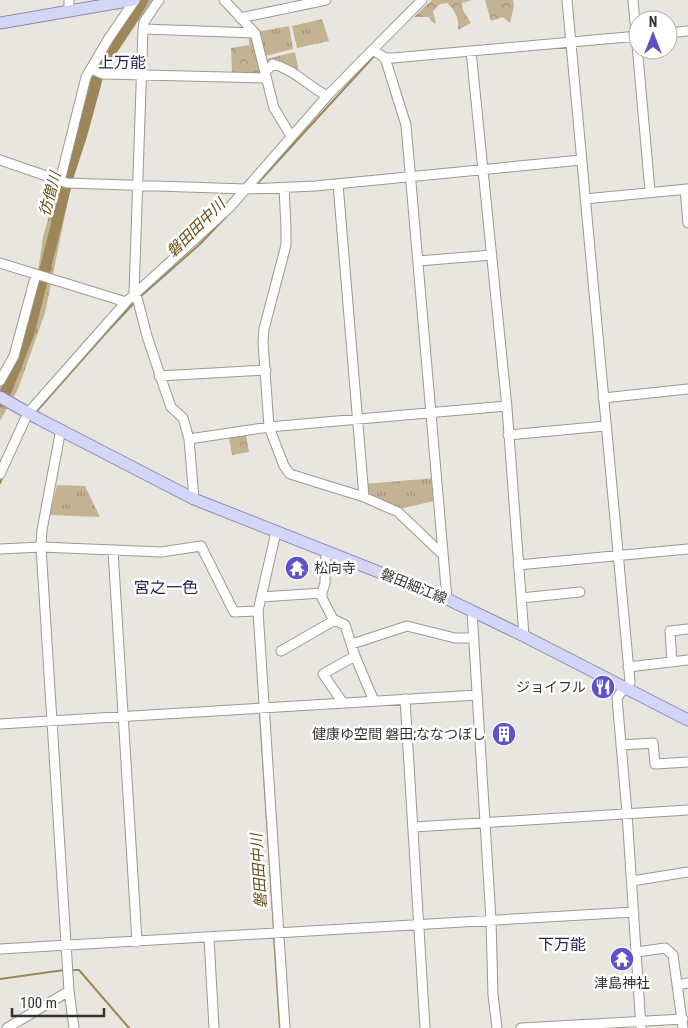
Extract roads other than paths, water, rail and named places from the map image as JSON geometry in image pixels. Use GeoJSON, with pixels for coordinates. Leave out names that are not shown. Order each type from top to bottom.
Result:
{"type":"FeatureCollection","features":[{"type":"Feature","properties":{"kind":"main road"},"geometry":{"type":"LineString","coordinates":[[0,23],[69,5],[134,0]]}},
{"type":"Feature","properties":{"kind":"main road","name":"磐田細江線"},"geometry":{"type":"LineString","coordinates":[[4,400],[134,469],[194,498],[472,610],[688,720]]}},
{"type":"Feature","properties":{"kind":"street"},"geometry":{"type":"LineString","coordinates":[[64,182],[86,77],[134,0]]}},
{"type":"Feature","properties":{"kind":"street"},"geometry":{"type":"LineString","coordinates":[[159,0],[144,22],[143,30],[134,293],[138,301],[159,376],[171,407],[183,418],[189,439],[194,498]]}},
{"type":"Feature","properties":{"kind":"street"},"geometry":{"type":"LineString","coordinates":[[224,0],[255,33],[274,108],[291,136]]}},
{"type":"Feature","properties":{"kind":"street"},"geometry":{"type":"LineString","coordinates":[[240,18],[326,0]]}},
{"type":"Feature","properties":{"kind":"street"},"geometry":{"type":"LineString","coordinates":[[0,474],[28,413],[134,293],[229,208],[327,96],[422,0]]}},
{"type":"Feature","properties":{"kind":"street"},"geometry":{"type":"LineString","coordinates":[[566,0],[630,682],[617,698],[627,813],[641,1024]]}},
{"type":"Feature","properties":{"kind":"street"},"geometry":{"type":"LineString","coordinates":[[143,30],[255,33]]}},
{"type":"Feature","properties":{"kind":"street"},"geometry":{"type":"LineString","coordinates":[[385,58],[628,37]]}},
{"type":"Feature","properties":{"kind":"street"},"geometry":{"type":"LineString","coordinates":[[374,50],[385,58],[406,125],[447,599]]}},
{"type":"Feature","properties":{"kind":"street"},"geometry":{"type":"LineString","coordinates":[[471,52],[506,406],[524,636]]}},
{"type":"Feature","properties":{"kind":"street"},"geometry":{"type":"LineString","coordinates":[[639,60],[650,191]]}},
{"type":"Feature","properties":{"kind":"street"},"geometry":{"type":"LineString","coordinates":[[265,75],[273,64],[286,68],[297,74],[312,88],[327,96]]}},
{"type":"Feature","properties":{"kind":"street"},"geometry":{"type":"LineString","coordinates":[[91,68],[103,74],[265,75]]}},
{"type":"Feature","properties":{"kind":"street"},"geometry":{"type":"LineString","coordinates":[[0,160],[64,182],[138,187],[246,190],[338,184],[581,160]]}},
{"type":"Feature","properties":{"kind":"street"},"geometry":{"type":"LineString","coordinates":[[338,184],[364,497]]}},
{"type":"Feature","properties":{"kind":"street"},"geometry":{"type":"LineString","coordinates":[[284,188],[286,245],[264,329],[269,427],[284,466],[290,474],[364,497],[398,512],[443,555]]}},
{"type":"Feature","properties":{"kind":"street"},"geometry":{"type":"LineString","coordinates":[[585,199],[650,191],[686,189],[688,223]]}},
{"type":"Feature","properties":{"kind":"street"},"geometry":{"type":"LineString","coordinates":[[418,262],[492,254]]}},
{"type":"Feature","properties":{"kind":"street"},"geometry":{"type":"LineString","coordinates":[[0,263],[126,302]]}},
{"type":"Feature","properties":{"kind":"street"},"geometry":{"type":"LineString","coordinates":[[0,381],[14,356],[36,274]]}},
{"type":"Feature","properties":{"kind":"street"},"geometry":{"type":"LineString","coordinates":[[159,376],[266,370]]}},
{"type":"Feature","properties":{"kind":"street"},"geometry":{"type":"LineString","coordinates":[[603,398],[688,389]]}},
{"type":"Feature","properties":{"kind":"street"},"geometry":{"type":"LineString","coordinates":[[189,439],[269,427],[506,406]]}},
{"type":"Feature","properties":{"kind":"street"},"geometry":{"type":"LineString","coordinates":[[508,435],[605,426]]}},
{"type":"Feature","properties":{"kind":"street"},"geometry":{"type":"LineString","coordinates":[[61,429],[42,530],[41,547],[69,991],[74,1028]]}},
{"type":"Feature","properties":{"kind":"street"},"geometry":{"type":"LineString","coordinates":[[276,532],[258,611],[285,1028]]}},
{"type":"Feature","properties":{"kind":"street"},"geometry":{"type":"LineString","coordinates":[[0,549],[41,547],[161,552],[201,546],[234,612],[258,611]]}},
{"type":"Feature","properties":{"kind":"street"},"geometry":{"type":"LineString","coordinates":[[518,564],[688,549]]}},
{"type":"Feature","properties":{"kind":"street"},"geometry":{"type":"LineString","coordinates":[[113,550],[137,942]]}},
{"type":"Feature","properties":{"kind":"street"},"geometry":{"type":"LineString","coordinates":[[326,551],[325,583],[322,598],[335,620],[345,625],[355,656],[374,701]]}},
{"type":"Feature","properties":{"kind":"street"},"geometry":{"type":"LineString","coordinates":[[521,598],[580,592]]}},
{"type":"Feature","properties":{"kind":"street"},"geometry":{"type":"LineString","coordinates":[[261,597],[322,593]]}},
{"type":"Feature","properties":{"kind":"street"},"geometry":{"type":"LineString","coordinates":[[472,610],[497,1028]]}},
{"type":"Feature","properties":{"kind":"street"},"geometry":{"type":"LineString","coordinates":[[281,651],[335,620]]}},
{"type":"Feature","properties":{"kind":"street"},"geometry":{"type":"LineString","coordinates":[[352,644],[407,626],[455,638],[474,638]]}},
{"type":"Feature","properties":{"kind":"street"},"geometry":{"type":"LineString","coordinates":[[672,662],[670,630],[688,629]]}},
{"type":"Feature","properties":{"kind":"street"},"geometry":{"type":"LineString","coordinates":[[343,703],[323,674],[355,656]]}},
{"type":"Feature","properties":{"kind":"street"},"geometry":{"type":"LineString","coordinates":[[628,666],[688,660]]}},
{"type":"Feature","properties":{"kind":"street"},"geometry":{"type":"LineString","coordinates":[[0,724],[477,695]]}},
{"type":"Feature","properties":{"kind":"street"},"geometry":{"type":"LineString","coordinates":[[405,700],[425,1028]]}},
{"type":"Feature","properties":{"kind":"street"},"geometry":{"type":"LineString","coordinates":[[621,745],[653,743],[655,764],[688,762]]}},
{"type":"Feature","properties":{"kind":"street"},"geometry":{"type":"LineString","coordinates":[[414,827],[688,810]]}},
{"type":"Feature","properties":{"kind":"street"},"geometry":{"type":"LineString","coordinates":[[632,881],[688,872]]}},
{"type":"Feature","properties":{"kind":"street"},"geometry":{"type":"LineString","coordinates":[[0,949],[634,912]]}},
{"type":"Feature","properties":{"kind":"street"},"geometry":{"type":"LineString","coordinates":[[208,938],[214,1028]]}},
{"type":"Feature","properties":{"kind":"street"},"geometry":{"type":"LineString","coordinates":[[521,1028],[683,1024],[673,955],[665,948],[637,952]]}},
{"type":"Feature","properties":{"kind":"street"},"geometry":{"type":"LineString","coordinates":[[678,985],[688,983]]}},
{"type":"Feature","properties":{"kind":"street"},"geometry":{"type":"LineString","coordinates":[[7,1028],[69,991]]}},
{"type":"Feature","properties":{"kind":"waterway","name":"彷僧川"},"geometry":{"type":"LineString","coordinates":[[0,402],[29,333],[69,174],[100,68],[143,0]]}},
{"type":"Feature","properties":{"kind":"waterway","name":"磐田田中川"},"geometry":{"type":"LineString","coordinates":[[257,184],[375,55]]}},
{"type":"Feature","properties":{"kind":"waterway","name":"磐田田中川"},"geometry":{"type":"LineString","coordinates":[[140,297],[199,245],[226,217]]}},
{"type":"Feature","properties":{"kind":"waterway","name":"磐田田中川"},"geometry":{"type":"LineString","coordinates":[[36,412],[135,302]]}},
{"type":"Feature","properties":{"kind":"waterway","name":"磐田田中川"},"geometry":{"type":"LineString","coordinates":[[0,483],[3,476]]}},
{"type":"Feature","properties":{"kind":"waterway","name":"磐田田中川"},"geometry":{"type":"LineString","coordinates":[[260,713],[274,930]]}},
{"type":"Feature","properties":{"kind":"waterway","name":"磐田田中川"},"geometry":{"type":"LineString","coordinates":[[274,937],[280,1028]]}},
{"type":"Feature","properties":{"kind":"waterway","name":"磐田田中川"},"geometry":{"type":"LineString","coordinates":[[0,979],[64,970]]}},
{"type":"Feature","properties":{"kind":"waterway","name":"磐田田中川"},"geometry":{"type":"LineString","coordinates":[[72,970],[79,970],[129,1028]]}},
{"type":"Feature","properties":{"kind":"place","name":"松向寺"},"geometry":{"type":"Point","coordinates":[297,568]}},
{"type":"Feature","properties":{"kind":"place","name":"ジョイフル"},"geometry":{"type":"Point","coordinates":[603,687]}},
{"type":"Feature","properties":{"kind":"place","name":"健康ゆ空間 磐田;ななつぼし"},"geometry":{"type":"Point","coordinates":[504,734]}},
{"type":"Feature","properties":{"kind":"place","name":"津島神社"},"geometry":{"type":"Point","coordinates":[622,959]}},
{"type":"Feature","properties":{"kind":"district","name":"上万能"},"geometry":{"type":"Point","coordinates":[122,62]}},
{"type":"Feature","properties":{"kind":"district","name":"宮之一色"},"geometry":{"type":"Point","coordinates":[166,587]}},
{"type":"Feature","properties":{"kind":"district","name":"下万能"},"geometry":{"type":"Point","coordinates":[562,944]}}]}
